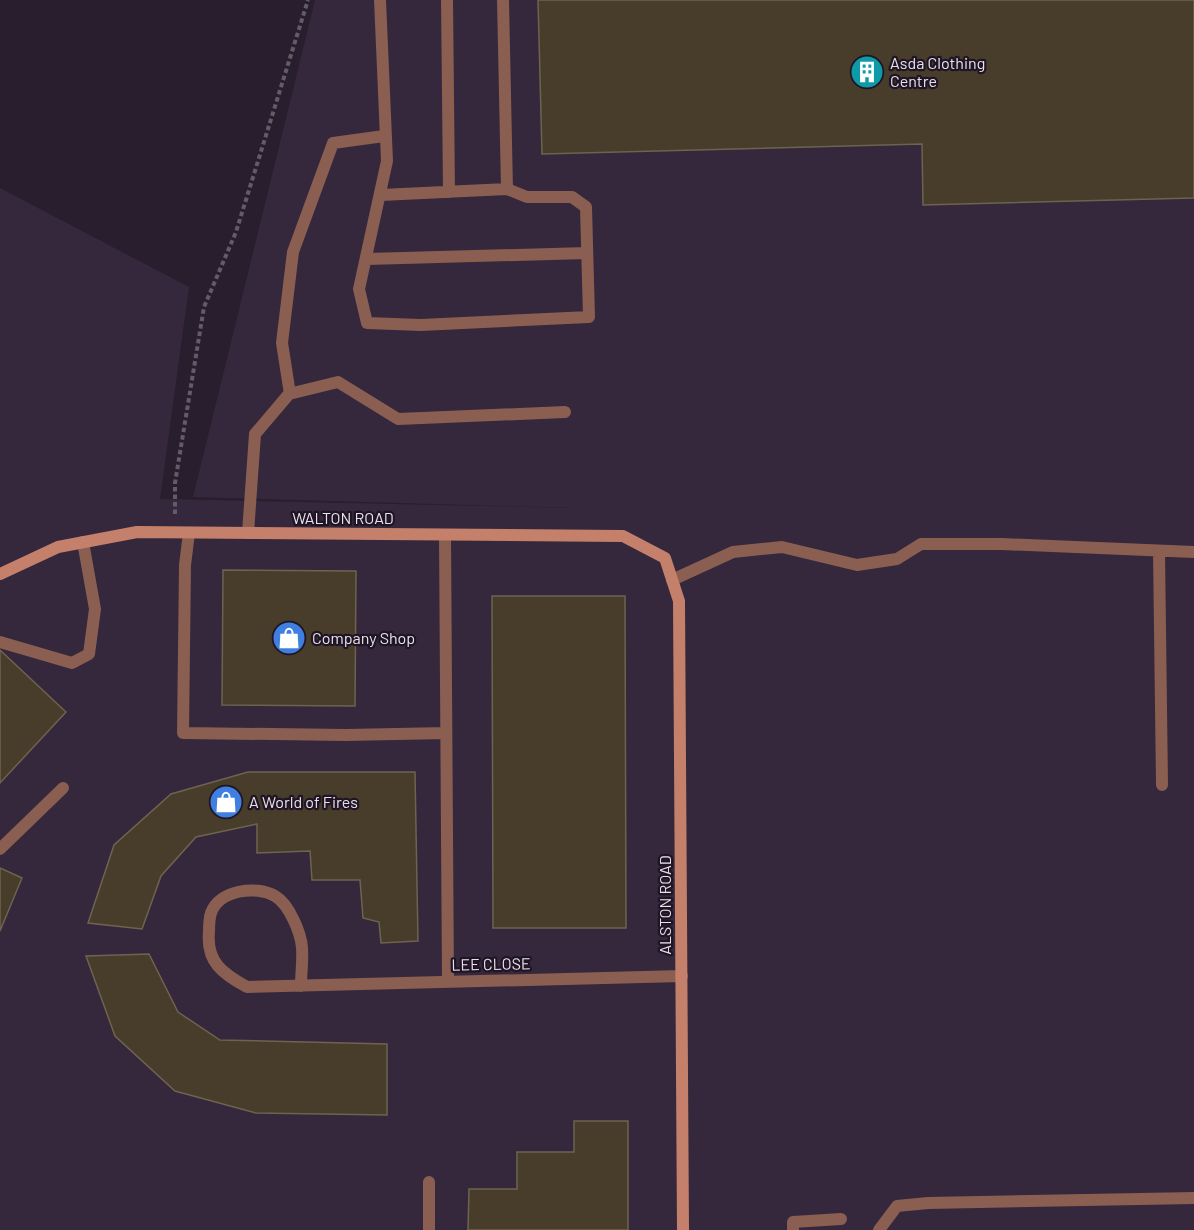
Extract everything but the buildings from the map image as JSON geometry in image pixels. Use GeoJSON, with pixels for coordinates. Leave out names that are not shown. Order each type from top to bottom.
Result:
{"type":"FeatureCollection","features":[{"type":"Feature","properties":{"kind":"street","name":"WALTON ROAD"},"geometry":{"type":"LineString","coordinates":[[0,574],[58,547],[137,532],[624,536],[665,558],[672,580]]}},
{"type":"Feature","properties":{"kind":"street","name":"ALSTON ROAD"},"geometry":{"type":"LineString","coordinates":[[672,580],[679,601],[683,1230]]}},
{"type":"Feature","properties":{"kind":"lane"},"geometry":{"type":"LineString","coordinates":[[380,0],[384,136],[387,161],[359,289],[367,323],[421,325],[589,316],[586,207],[572,197],[527,197],[507,189],[381,195]]}},
{"type":"Feature","properties":{"kind":"lane"},"geometry":{"type":"LineString","coordinates":[[447,0],[449,192]]}},
{"type":"Feature","properties":{"kind":"lane"},"geometry":{"type":"LineString","coordinates":[[503,0],[507,189]]}},
{"type":"Feature","properties":{"kind":"lane"},"geometry":{"type":"LineString","coordinates":[[290,394],[282,343],[292,252],[333,143],[384,136]]}},
{"type":"Feature","properties":{"kind":"lane"},"geometry":{"type":"LineString","coordinates":[[367,259],[587,253]]}},
{"type":"Feature","properties":{"kind":"lane"},"geometry":{"type":"LineString","coordinates":[[248,533],[255,434],[290,394],[338,382],[398,419],[565,412]]}},
{"type":"Feature","properties":{"kind":"lane"},"geometry":{"type":"LineString","coordinates":[[189,533],[186,565],[183,733],[346,735],[446,733]]}},
{"type":"Feature","properties":{"kind":"lane"},"geometry":{"type":"LineString","coordinates":[[445,535],[448,982]]}},
{"type":"Feature","properties":{"kind":"lane"},"geometry":{"type":"LineString","coordinates":[[0,642],[72,663],[89,654],[95,609],[83,542]]}},
{"type":"Feature","properties":{"kind":"lane"},"geometry":{"type":"LineString","coordinates":[[672,580],[733,552],[782,547],[857,566],[897,559],[921,544],[1002,544],[1194,552]]}},
{"type":"Feature","properties":{"kind":"lane"},"geometry":{"type":"LineString","coordinates":[[1159,551],[1162,784]]}},
{"type":"Feature","properties":{"kind":"lane"},"geometry":{"type":"LineString","coordinates":[[0,849],[63,788]]}},
{"type":"Feature","properties":{"kind":"lane","name":"LEE CLOSE"},"geometry":{"type":"LineString","coordinates":[[301,986],[302,947],[290,914],[277,897],[260,890],[242,890],[223,898],[211,912],[208,936],[210,958],[224,975],[247,987],[301,986],[682,976]]}},
{"type":"Feature","properties":{"kind":"lane"},"geometry":{"type":"LineString","coordinates":[[429,1182],[429,1230]]}},
{"type":"Feature","properties":{"kind":"lane"},"geometry":{"type":"LineString","coordinates":[[879,1230],[897,1206],[928,1203],[1194,1198]]}},
{"type":"Feature","properties":{"kind":"lane"},"geometry":{"type":"LineString","coordinates":[[793,1230],[793,1222],[841,1219]]}},
{"type":"Feature","properties":{"kind":"path"},"geometry":{"type":"LineString","coordinates":[[175,532],[175,483],[204,307],[236,232],[308,0]]}},
{"type":"Feature","properties":{"kind":"shaded area"},"geometry":{"type":"Polygon","coordinates":[[[315,0],[1194,0],[1194,1230],[0,1230],[0,188],[189,287],[160,499],[574,508],[193,497],[315,0]]]}},
{"type":"Feature","properties":{"kind":"place","name":"Asda Clothing Centre"},"geometry":{"type":"Point","coordinates":[867,72]}},
{"type":"Feature","properties":{"kind":"place","name":"Company Shop"},"geometry":{"type":"Point","coordinates":[289,638]}},
{"type":"Feature","properties":{"kind":"place","name":"A World of Fires"},"geometry":{"type":"Point","coordinates":[226,802]}}]}
